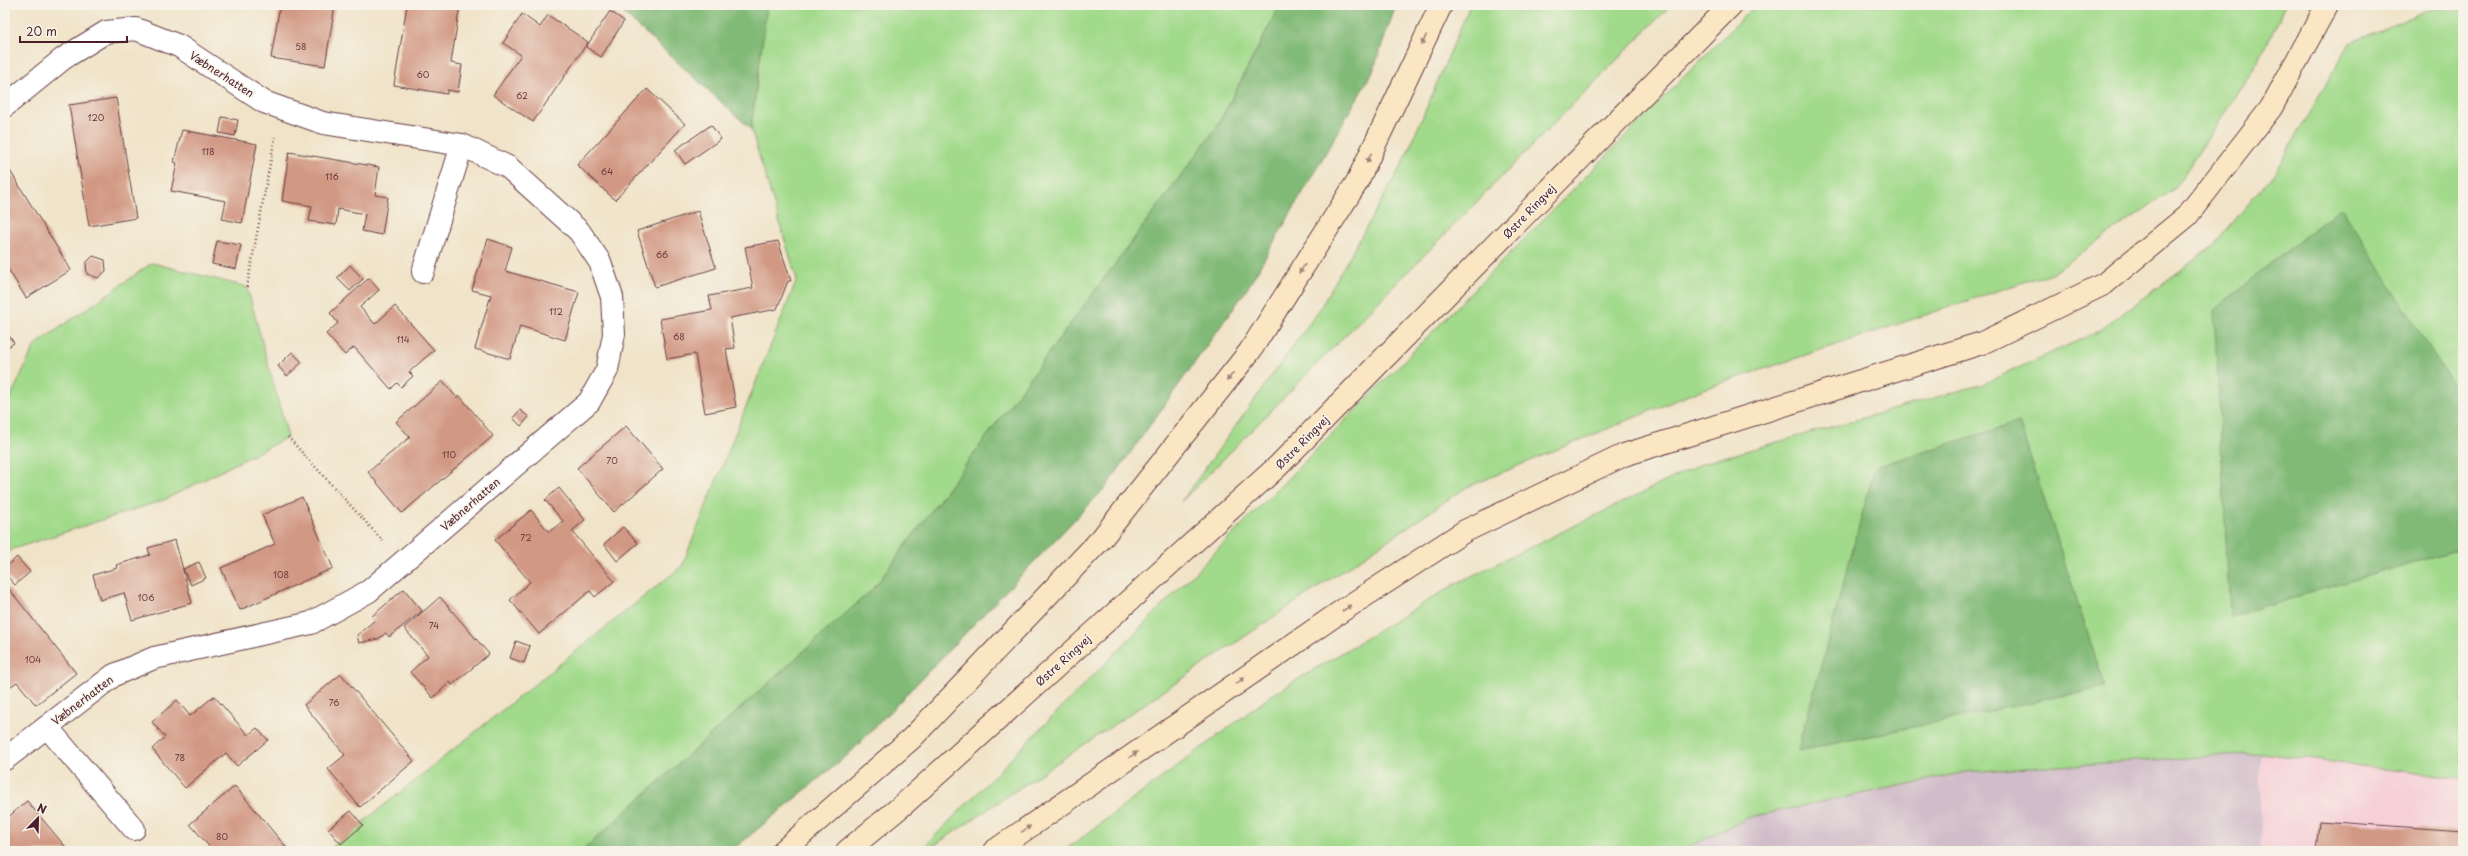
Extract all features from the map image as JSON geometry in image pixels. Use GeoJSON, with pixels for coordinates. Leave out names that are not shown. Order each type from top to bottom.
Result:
{"type":"FeatureCollection","features":[{"type":"Feature","properties":{"kind":"main road"},"geometry":{"type":"LineString","coordinates":[[783,851],[912,738],[1102,538],[1250,352],[1357,182],[1441,5]]}},
{"type":"Feature","properties":{"kind":"main road","name":"Østre Ringvej"},"geometry":{"type":"LineString","coordinates":[[847,851],[904,804],[1278,466],[1731,5]]}},
{"type":"Feature","properties":{"kind":"main road"},"geometry":{"type":"LineString","coordinates":[[994,851],[1343,610],[1465,531],[1624,455],[1982,343],[2104,284],[2187,216],[2271,108],[2327,5]]}},
{"type":"Feature","properties":{"kind":"street","name":"Væbnerhatten"},"geometry":{"type":"LineString","coordinates":[[5,106],[64,58],[106,32],[136,29],[179,46],[264,102],[323,123],[462,145],[508,166],[579,231],[600,262],[610,290],[614,334],[607,370],[589,402],[369,590],[311,623],[154,658],[114,675],[5,759]]}},
{"type":"Feature","properties":{"kind":"street"},"geometry":{"type":"LineString","coordinates":[[423,272],[462,145]]}},
{"type":"Feature","properties":{"kind":"street","name":"Væbnerhatten"},"geometry":{"type":"LineString","coordinates":[[47,727],[134,829]]}},
{"type":"Feature","properties":{"kind":"path"},"geometry":{"type":"LineString","coordinates":[[247,287],[281,108]]}},
{"type":"Feature","properties":{"kind":"path"},"geometry":{"type":"LineString","coordinates":[[288,437],[402,562]]}},
{"type":"Feature","properties":{"kind":"shaded area"},"geometry":{"type":"Polygon","coordinates":[[[2261,753],[2463,779],[2463,851],[2261,851],[2261,753]]]}},
{"type":"Feature","properties":{"kind":"shaded area"},"geometry":{"type":"Polygon","coordinates":[[[2261,753],[2261,851],[1680,851],[1750,817],[1966,772],[2261,753]]]}},
{"type":"Feature","properties":{"kind":"green space"},"geometry":{"type":"Polygon","coordinates":[[[609,5],[767,5],[751,129],[621,11],[609,5]]]}},
{"type":"Feature","properties":{"kind":"green space"},"geometry":{"type":"Polygon","coordinates":[[[767,5],[1280,5],[1217,127],[874,588],[582,851],[327,851],[682,566],[797,280],[751,129],[767,5]]]}},
{"type":"Feature","properties":{"kind":"green space"},"geometry":{"type":"Polygon","coordinates":[[[1280,5],[1396,5],[1373,71],[1247,289],[1106,487],[850,753],[731,851],[582,851],[874,588],[1217,127],[1280,5]]]}},
{"type":"Feature","properties":{"kind":"green space"},"geometry":{"type":"Polygon","coordinates":[[[1470,5],[1671,5],[1181,502],[1319,310],[1404,161],[1470,5]]]}},
{"type":"Feature","properties":{"kind":"green space"},"geometry":{"type":"Polygon","coordinates":[[[1755,5],[2286,5],[2258,62],[2175,188],[2054,272],[1701,390],[1467,487],[926,851],[920,851],[1755,5]]]}},
{"type":"Feature","properties":{"kind":"green space"},"geometry":{"type":"Polygon","coordinates":[[[2433,8],[2463,9],[2463,779],[2261,753],[1966,772],[1750,817],[1680,851],[1064,851],[1272,695],[1457,583],[1703,463],[1983,384],[2099,331],[2213,246],[2276,171],[2350,43],[2433,8]]]}},
{"type":"Feature","properties":{"kind":"green space"},"geometry":{"type":"Polygon","coordinates":[[[2341,207],[2463,401],[2463,548],[2230,616],[2214,310],[2341,207]]]}},
{"type":"Feature","properties":{"kind":"green space"},"geometry":{"type":"Polygon","coordinates":[[[152,263],[247,287],[288,437],[164,500],[13,549],[5,554],[5,409],[35,345],[152,263]]]}},
{"type":"Feature","properties":{"kind":"green space"},"geometry":{"type":"Polygon","coordinates":[[[2019,422],[2105,687],[1798,751],[1875,467],[2019,422]]]}},
{"type":"Feature","properties":{"kind":"building"},"geometry":{"type":"Polygon","coordinates":[[[280,5],[335,5],[325,66],[271,58],[280,5]]]}},
{"type":"Feature","properties":{"kind":"building"},"geometry":{"type":"Polygon","coordinates":[[[407,5],[460,5],[451,63],[462,65],[458,92],[447,90],[447,94],[394,85],[407,5]]]}},
{"type":"Feature","properties":{"kind":"building"},"geometry":{"type":"Polygon","coordinates":[[[610,11],[624,21],[601,57],[586,47],[610,11]]]}},
{"type":"Feature","properties":{"kind":"building"},"geometry":{"type":"Polygon","coordinates":[[[522,14],[540,27],[548,15],[588,42],[533,122],[493,95],[521,55],[503,43],[522,14]]]}},
{"type":"Feature","properties":{"kind":"building"},"geometry":{"type":"Polygon","coordinates":[[[647,89],[685,124],[615,200],[577,165],[647,89]]]}},
{"type":"Feature","properties":{"kind":"building"},"geometry":{"type":"Polygon","coordinates":[[[116,98],[136,218],[89,226],[69,105],[116,98]]]}},
{"type":"Feature","properties":{"kind":"building"},"geometry":{"type":"Polygon","coordinates":[[[222,117],[238,120],[235,136],[219,133],[222,117]]]}},
{"type":"Feature","properties":{"kind":"building"},"geometry":{"type":"Polygon","coordinates":[[[711,125],[721,139],[685,164],[675,150],[711,125]]]}},
{"type":"Feature","properties":{"kind":"building"},"geometry":{"type":"Polygon","coordinates":[[[182,130],[257,144],[242,223],[222,219],[226,201],[171,191],[177,163],[174,162],[182,130]]]}},
{"type":"Feature","properties":{"kind":"building"},"geometry":{"type":"Polygon","coordinates":[[[289,152],[379,167],[375,195],[388,197],[382,235],[362,231],[365,214],[338,209],[336,225],[309,221],[312,206],[282,201],[289,152]]]}},
{"type":"Feature","properties":{"kind":"building"},"geometry":{"type":"Polygon","coordinates":[[[9,169],[71,270],[26,298],[5,264],[5,172],[9,169]]]}},
{"type":"Feature","properties":{"kind":"building"},"geometry":{"type":"Polygon","coordinates":[[[698,211],[716,268],[655,287],[637,231],[698,211]]]}},
{"type":"Feature","properties":{"kind":"building"},"geometry":{"type":"Polygon","coordinates":[[[488,239],[512,247],[505,271],[579,292],[565,340],[520,326],[510,359],[475,349],[491,295],[472,290],[488,239]]]}},
{"type":"Feature","properties":{"kind":"building"},"geometry":{"type":"Polygon","coordinates":[[[217,241],[241,245],[236,269],[212,264],[217,241]]]}},
{"type":"Feature","properties":{"kind":"building"},"geometry":{"type":"Polygon","coordinates":[[[778,241],[791,281],[788,281],[777,309],[730,318],[735,348],[726,349],[736,407],[705,413],[695,354],[667,359],[660,319],[712,310],[709,296],[753,288],[745,247],[778,241]]]}},
{"type":"Feature","properties":{"kind":"building"},"geometry":{"type":"Polygon","coordinates":[[[93,256],[105,260],[106,271],[98,278],[87,274],[86,263],[93,256]]]}},
{"type":"Feature","properties":{"kind":"building"},"geometry":{"type":"Polygon","coordinates":[[[350,265],[363,279],[350,291],[337,278],[350,265]]]}},
{"type":"Feature","properties":{"kind":"building"},"geometry":{"type":"Polygon","coordinates":[[[369,278],[379,290],[360,307],[375,324],[395,306],[434,350],[409,372],[413,376],[401,387],[397,383],[391,389],[354,347],[345,355],[326,334],[338,323],[330,313],[369,278]]]}},
{"type":"Feature","properties":{"kind":"building"},"geometry":{"type":"Polygon","coordinates":[[[5,330],[14,343],[5,349],[5,330]]]}},
{"type":"Feature","properties":{"kind":"building"},"geometry":{"type":"Polygon","coordinates":[[[292,352],[302,362],[287,376],[278,366],[292,352]]]}},
{"type":"Feature","properties":{"kind":"building"},"geometry":{"type":"Polygon","coordinates":[[[443,381],[457,398],[459,395],[493,436],[402,513],[368,472],[410,437],[396,422],[443,381]]]}},
{"type":"Feature","properties":{"kind":"building"},"geometry":{"type":"Polygon","coordinates":[[[520,410],[529,417],[521,426],[513,418],[520,410]]]}},
{"type":"Feature","properties":{"kind":"building"},"geometry":{"type":"Polygon","coordinates":[[[626,426],[663,469],[614,512],[577,468],[626,426]]]}},
{"type":"Feature","properties":{"kind":"building"},"geometry":{"type":"Polygon","coordinates":[[[559,488],[585,520],[572,531],[614,581],[595,597],[590,591],[539,634],[510,600],[530,582],[495,540],[531,510],[549,532],[563,521],[545,500],[559,488]]]}},
{"type":"Feature","properties":{"kind":"building"},"geometry":{"type":"Polygon","coordinates":[[[302,497],[333,568],[240,610],[221,568],[275,544],[262,515],[302,497]]]}},
{"type":"Feature","properties":{"kind":"building"},"geometry":{"type":"Polygon","coordinates":[[[623,527],[638,543],[617,561],[604,544],[623,527]]]}},
{"type":"Feature","properties":{"kind":"building"},"geometry":{"type":"Polygon","coordinates":[[[175,540],[192,603],[132,620],[124,593],[100,600],[93,575],[117,568],[116,565],[150,555],[148,548],[175,540]]]}},
{"type":"Feature","properties":{"kind":"building"},"geometry":{"type":"Polygon","coordinates":[[[17,557],[30,572],[15,585],[5,574],[5,568],[17,557]]]}},
{"type":"Feature","properties":{"kind":"building"},"geometry":{"type":"Polygon","coordinates":[[[199,562],[206,578],[191,585],[183,569],[199,562]]]}},
{"type":"Feature","properties":{"kind":"building"},"geometry":{"type":"Polygon","coordinates":[[[5,584],[76,673],[36,705],[17,682],[5,690],[5,584]]]}},
{"type":"Feature","properties":{"kind":"building"},"geometry":{"type":"Polygon","coordinates":[[[404,589],[422,611],[389,637],[386,633],[378,639],[359,643],[357,635],[375,620],[372,616],[404,589]]]}},
{"type":"Feature","properties":{"kind":"building"},"geometry":{"type":"Polygon","coordinates":[[[440,597],[489,654],[452,685],[450,682],[433,698],[410,672],[428,656],[404,628],[440,597]]]}},
{"type":"Feature","properties":{"kind":"building"},"geometry":{"type":"Polygon","coordinates":[[[516,641],[530,646],[524,663],[510,658],[516,641]]]}},
{"type":"Feature","properties":{"kind":"building"},"geometry":{"type":"Polygon","coordinates":[[[341,674],[414,761],[360,807],[328,769],[345,755],[304,705],[341,674]]]}},
{"type":"Feature","properties":{"kind":"building"},"geometry":{"type":"Polygon","coordinates":[[[214,696],[248,735],[257,728],[268,740],[237,766],[226,753],[185,788],[152,749],[165,737],[152,722],[177,700],[190,716],[214,696]]]}},
{"type":"Feature","properties":{"kind":"building"},"geometry":{"type":"Polygon","coordinates":[[[235,786],[286,847],[281,851],[213,851],[190,824],[235,786]]]}},
{"type":"Feature","properties":{"kind":"building"},"geometry":{"type":"Polygon","coordinates":[[[27,801],[69,851],[5,851],[5,820],[27,801]]]}},
{"type":"Feature","properties":{"kind":"building"},"geometry":{"type":"Polygon","coordinates":[[[351,811],[363,825],[341,844],[328,829],[351,811]]]}},
{"type":"Feature","properties":{"kind":"building"},"geometry":{"type":"Polygon","coordinates":[[[2319,821],[2463,831],[2463,851],[2316,851],[2319,821]]]}}]}
